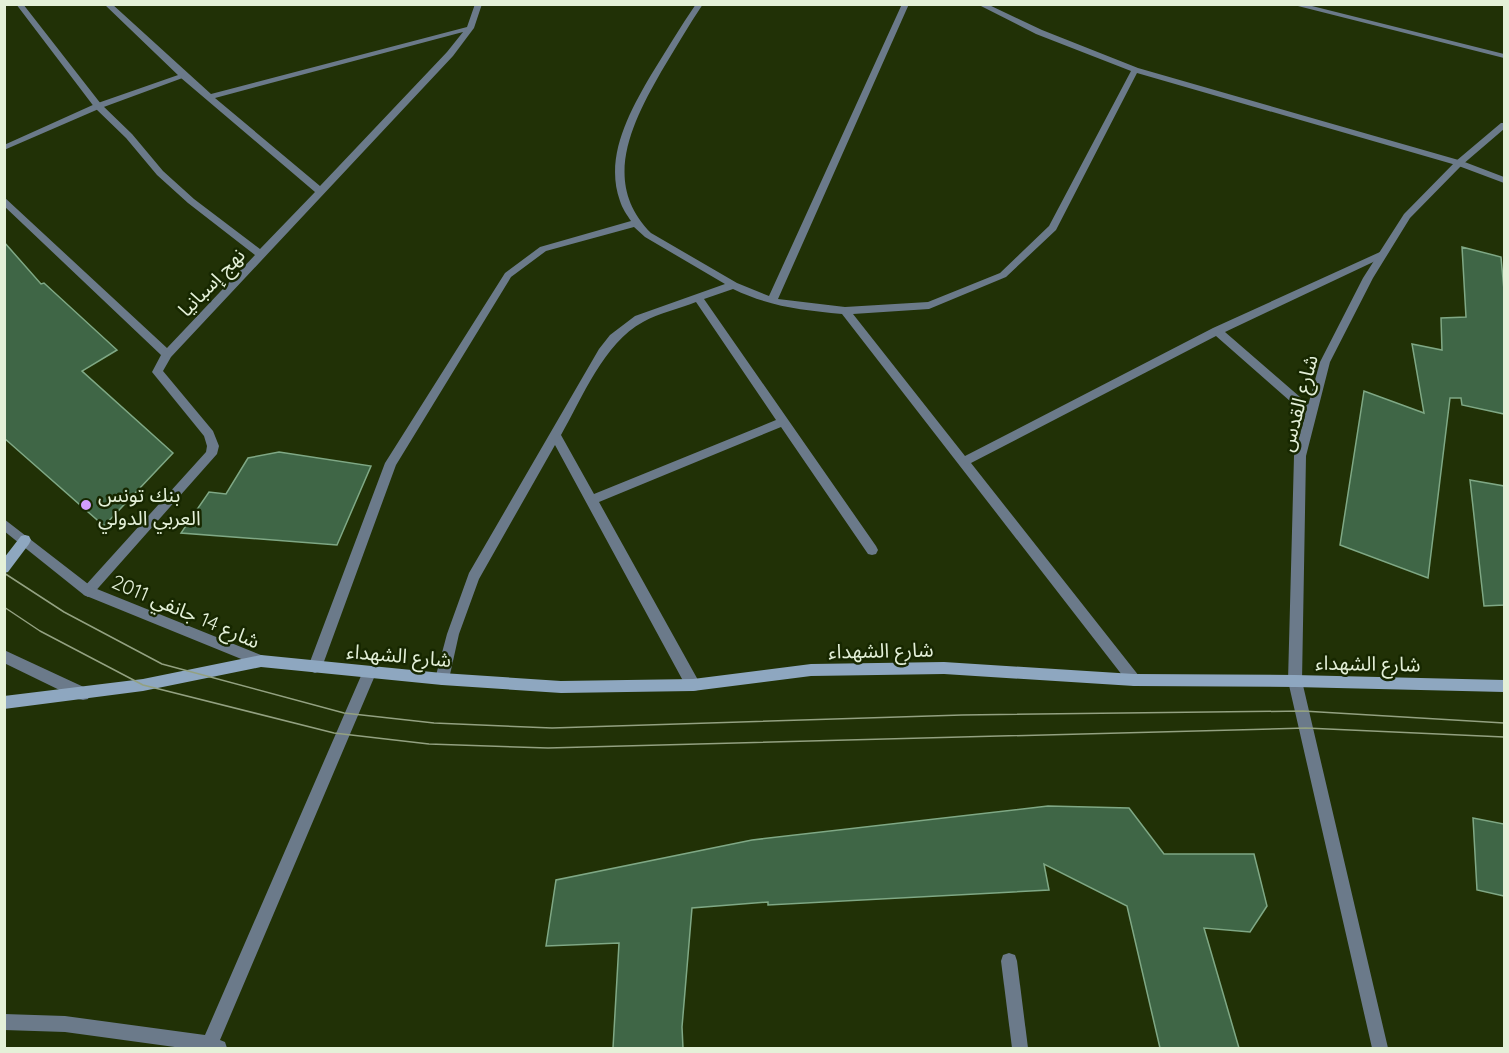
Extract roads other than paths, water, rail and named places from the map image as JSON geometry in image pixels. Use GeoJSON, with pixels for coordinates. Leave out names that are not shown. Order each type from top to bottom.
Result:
{"type":"FeatureCollection","features":[{"type":"Feature","properties":{"kind":"main road"},"geometry":{"type":"LineString","coordinates":[[4,568],[26,540]]}},
{"type":"Feature","properties":{"kind":"main road","name":"شارع الشهداء"},"geometry":{"type":"LineString","coordinates":[[261,661],[369,673],[561,687],[693,685],[811,670],[944,668],[1134,680],[1504,686]]}},
{"type":"Feature","properties":{"kind":"main road","name":"شارع 14 جانفي 2011"},"geometry":{"type":"LineString","coordinates":[[4,703],[143,685],[261,661]]}},
{"type":"Feature","properties":{"kind":"street"},"geometry":{"type":"LineString","coordinates":[[19,4],[98,106],[129,136],[160,172],[191,201],[262,255]]}},
{"type":"Feature","properties":{"kind":"street"},"geometry":{"type":"LineString","coordinates":[[107,4],[184,76],[321,192]]}},
{"type":"Feature","properties":{"kind":"street","name":"نهج إسبانيا"},"geometry":{"type":"LineString","coordinates":[[167,354],[450,54],[470,28],[479,4]]}},
{"type":"Feature","properties":{"kind":"street"},"geometry":{"type":"LineString","coordinates":[[700,4],[682,29],[635,110],[624,139],[620,170],[624,200],[636,223],[648,235],[734,285],[761,298],[790,305],[845,311],[930,305],[1003,275],[1053,228],[1135,70]]}},
{"type":"Feature","properties":{"kind":"street"},"geometry":{"type":"LineString","coordinates":[[772,300],[906,4]]}},
{"type":"Feature","properties":{"kind":"street"},"geometry":{"type":"LineString","coordinates":[[980,4],[1039,32],[1135,70],[1459,163],[1504,180]]}},
{"type":"Feature","properties":{"kind":"street"},"geometry":{"type":"LineString","coordinates":[[1293,4],[1504,56]]}},
{"type":"Feature","properties":{"kind":"street"},"geometry":{"type":"LineString","coordinates":[[210,97],[470,28]]}},
{"type":"Feature","properties":{"kind":"street"},"geometry":{"type":"LineString","coordinates":[[4,148],[98,106],[184,76]]}},
{"type":"Feature","properties":{"kind":"street","name":"شارع القدس"},"geometry":{"type":"LineString","coordinates":[[1380,1048],[1295,681],[1300,456],[1325,362],[1368,278],[1407,216],[1459,163],[1504,125]]}},
{"type":"Feature","properties":{"kind":"street"},"geometry":{"type":"LineString","coordinates":[[4,200],[167,354],[158,372],[209,434],[213,446],[211,454],[88,591]]}},
{"type":"Feature","properties":{"kind":"street"},"geometry":{"type":"LineString","coordinates":[[315,667],[381,486],[392,463],[508,275],[543,249],[636,223]]}},
{"type":"Feature","properties":{"kind":"street"},"geometry":{"type":"LineString","coordinates":[[963,462],[1217,331],[1383,254]]}},
{"type":"Feature","properties":{"kind":"street"},"geometry":{"type":"LineString","coordinates":[[442,679],[453,634],[472,578],[593,367],[614,338],[639,319],[734,285]]}},
{"type":"Feature","properties":{"kind":"street"},"geometry":{"type":"LineString","coordinates":[[698,298],[872,550]]}},
{"type":"Feature","properties":{"kind":"street"},"geometry":{"type":"LineString","coordinates":[[845,311],[1134,680]]}},
{"type":"Feature","properties":{"kind":"street"},"geometry":{"type":"LineString","coordinates":[[1217,331],[1311,413]]}},
{"type":"Feature","properties":{"kind":"street"},"geometry":{"type":"LineString","coordinates":[[592,500],[784,422]]}},
{"type":"Feature","properties":{"kind":"street"},"geometry":{"type":"LineString","coordinates":[[555,434],[693,685]]}},
{"type":"Feature","properties":{"kind":"street","name":"شارع 14 جانفي 2011"},"geometry":{"type":"LineString","coordinates":[[4,524],[88,591],[261,661]]}},
{"type":"Feature","properties":{"kind":"street"},"geometry":{"type":"LineString","coordinates":[[4,656],[83,694]]}},
{"type":"Feature","properties":{"kind":"street"},"geometry":{"type":"LineString","coordinates":[[4,1022],[65,1024],[214,1046],[369,673]]}},
{"type":"Feature","properties":{"kind":"street"},"geometry":{"type":"LineString","coordinates":[[1009,961],[1020,1048]]}},
{"type":"Feature","properties":{"kind":"tram line"},"geometry":{"type":"LineString","coordinates":[[4,573],[64,612],[162,664],[344,713],[434,723],[552,728],[962,715],[1303,711],[1504,723]]}},
{"type":"Feature","properties":{"kind":"tram line"},"geometry":{"type":"LineString","coordinates":[[4,607],[40,631],[143,685],[334,733],[429,744],[548,748],[1306,728],[1504,737]]}},
{"type":"Feature","properties":{"kind":"place","name":"بنك تونس العربي الدولي"},"geometry":{"type":"Point","coordinates":[86,505]}}]}
